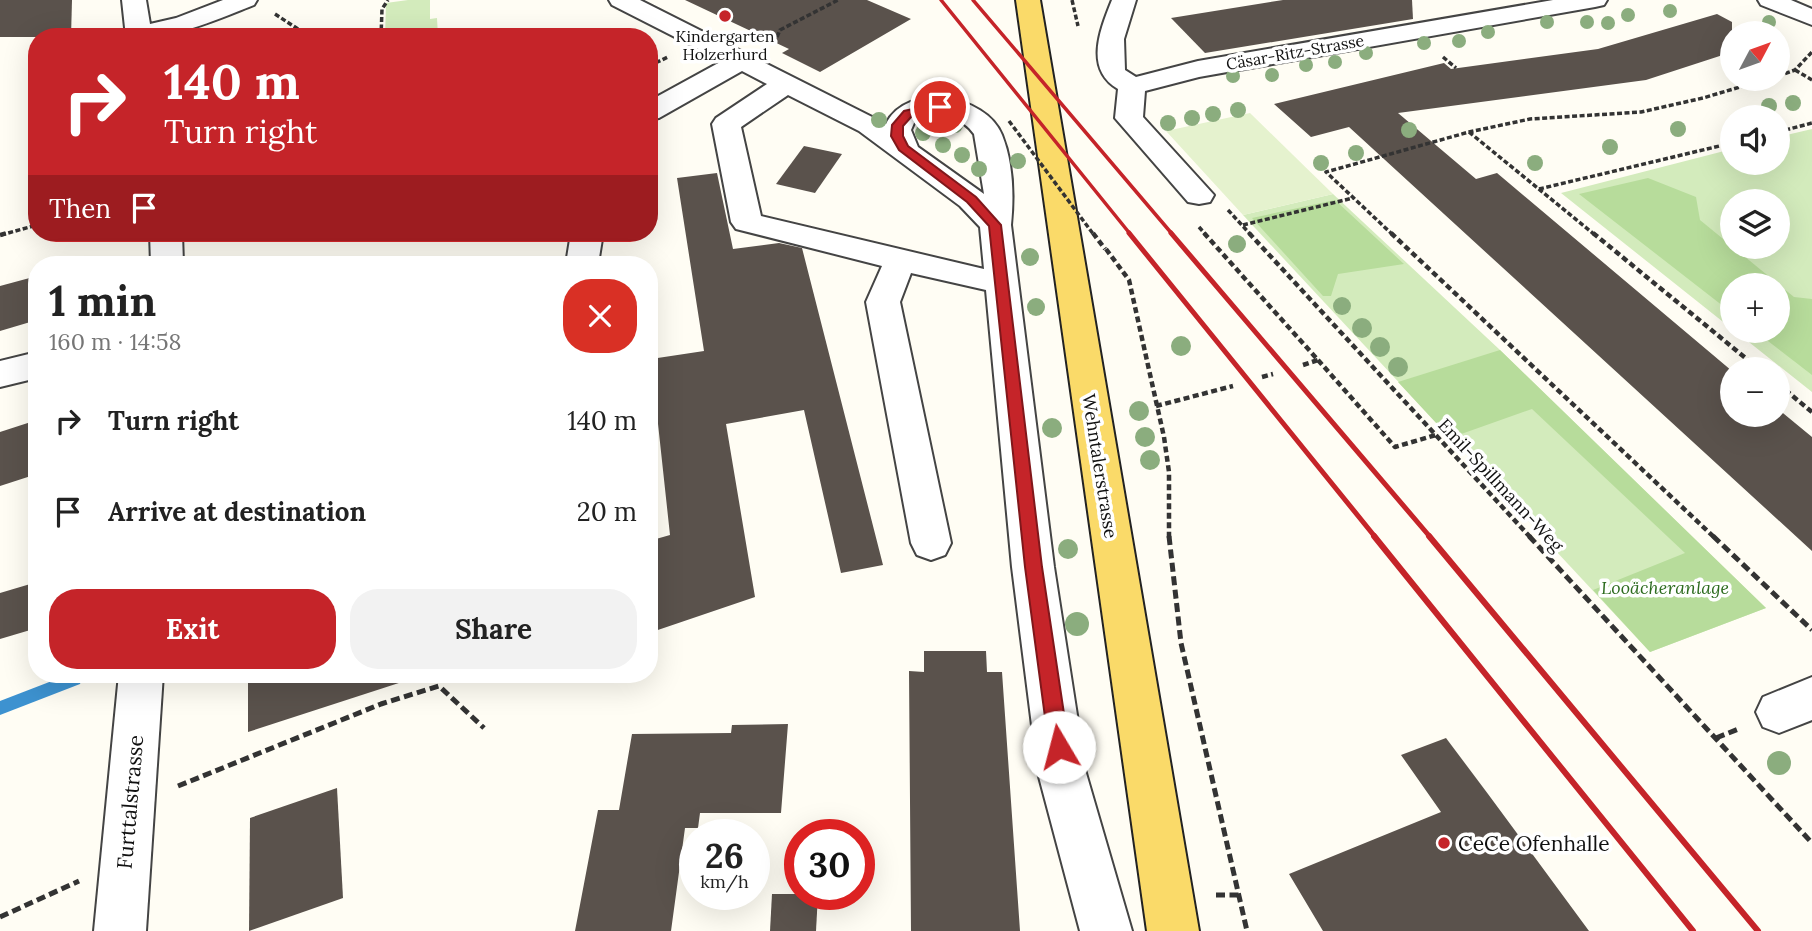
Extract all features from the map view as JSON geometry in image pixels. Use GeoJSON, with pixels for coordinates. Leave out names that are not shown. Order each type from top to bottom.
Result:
{"type":"FeatureCollection","features":[{"type":"Feature","properties":{"kind":"main road","name":"Wehntalerstrasse"},"geometry":{"type":"LineString","coordinates":[[1028,0],[1173,931]]}},
{"type":"Feature","properties":{"kind":"street"},"geometry":{"type":"LineString","coordinates":[[134,0],[138,28]]}},
{"type":"Feature","properties":{"kind":"street"},"geometry":{"type":"LineString","coordinates":[[167,28],[245,0]]}},
{"type":"Feature","properties":{"kind":"street"},"geometry":{"type":"LineString","coordinates":[[621,0],[869,125],[971,199],[995,225]]}},
{"type":"Feature","properties":{"kind":"street"},"geometry":{"type":"LineString","coordinates":[[1124,0],[1111,33],[1112,67],[1115,76],[1132,86],[1129,118],[1196,208]]}},
{"type":"Feature","properties":{"kind":"street","name":"Cäsar-Ritz-Strasse"},"geometry":{"type":"LineString","coordinates":[[1132,86],[1198,69],[1505,8],[1595,0]]}},
{"type":"Feature","properties":{"kind":"street"},"geometry":{"type":"LineString","coordinates":[[1770,0],[1812,18]]}},
{"type":"Feature","properties":{"kind":"street"},"geometry":{"type":"LineString","coordinates":[[658,107],[743,60]]}},
{"type":"Feature","properties":{"kind":"street"},"geometry":{"type":"LineString","coordinates":[[787,83],[726,124],[747,222],[982,280],[1003,278]]}},
{"type":"Feature","properties":{"kind":"street"},"geometry":{"type":"LineString","coordinates":[[904,148],[897,130],[902,118],[908,114],[940,107],[974,115],[984,125],[988,134],[999,196],[995,225],[1033,567],[1062,773],[1106,931]]}},
{"type":"Feature","properties":{"kind":"street"},"geometry":{"type":"LineString","coordinates":[[900,260],[883,302],[931,543]]}},
{"type":"Feature","properties":{"kind":"street"},"geometry":{"type":"LineString","coordinates":[[0,374],[28,367]]}},
{"type":"Feature","properties":{"kind":"street","name":"Furttalstrasse"},"geometry":{"type":"LineString","coordinates":[[120,931],[140,683]]}},
{"type":"Feature","properties":{"kind":"path"},"geometry":{"type":"LineString","coordinates":[[381,28],[382,9],[388,0]]}},
{"type":"Feature","properties":{"kind":"path"},"geometry":{"type":"LineString","coordinates":[[777,37],[780,30],[838,0]]}},
{"type":"Feature","properties":{"kind":"path"},"geometry":{"type":"LineString","coordinates":[[271,11],[296,28]]}},
{"type":"Feature","properties":{"kind":"path"},"geometry":{"type":"LineString","coordinates":[[1790,71],[1795,70],[1812,52]]}},
{"type":"Feature","properties":{"kind":"path"},"geometry":{"type":"LineString","coordinates":[[1795,70],[1812,80]]}},
{"type":"Feature","properties":{"kind":"path"},"geometry":{"type":"LineString","coordinates":[[1727,91],[1641,111],[1530,118],[1326,172],[1812,630]]}},
{"type":"Feature","properties":{"kind":"path"},"geometry":{"type":"LineString","coordinates":[[1009,121],[1129,280],[1164,437],[1168,472],[1169,537],[1181,643],[1247,931]]}},
{"type":"Feature","properties":{"kind":"path"},"geometry":{"type":"LineString","coordinates":[[1790,129],[1812,123]]}},
{"type":"Feature","properties":{"kind":"path"},"geometry":{"type":"LineString","coordinates":[[1469,132],[1744,357]]}},
{"type":"Feature","properties":{"kind":"path"},"geometry":{"type":"LineString","coordinates":[[1539,189],[1720,146]]}},
{"type":"Feature","properties":{"kind":"path"},"geometry":{"type":"LineString","coordinates":[[1243,225],[1354,198]]}},
{"type":"Feature","properties":{"kind":"path"},"geometry":{"type":"LineString","coordinates":[[1196,208],[1318,360],[1395,447],[1436,435]]}},
{"type":"Feature","properties":{"kind":"path","name":"Emil-Spillmann-Weg"},"geometry":{"type":"LineString","coordinates":[[1196,208],[1230,211],[1812,844]]}},
{"type":"Feature","properties":{"kind":"path"},"geometry":{"type":"LineString","coordinates":[[0,236],[28,228]]}},
{"type":"Feature","properties":{"kind":"path"},"geometry":{"type":"LineString","coordinates":[[1303,365],[1318,360]]}},
{"type":"Feature","properties":{"kind":"path"},"geometry":{"type":"LineString","coordinates":[[1262,377],[1273,374]]}},
{"type":"Feature","properties":{"kind":"path"},"geometry":{"type":"LineString","coordinates":[[1156,406],[1233,386]]}},
{"type":"Feature","properties":{"kind":"path"},"geometry":{"type":"LineString","coordinates":[[1790,394],[1812,412]]}},
{"type":"Feature","properties":{"kind":"path"},"geometry":{"type":"LineString","coordinates":[[1803,405],[1812,402]]}},
{"type":"Feature","properties":{"kind":"path"},"geometry":{"type":"LineString","coordinates":[[177,786],[381,704],[439,686],[484,728]]}},
{"type":"Feature","properties":{"kind":"path"},"geometry":{"type":"LineString","coordinates":[[0,917],[92,875]]}},
{"type":"Feature","properties":{"kind":"green space"},"geometry":{"type":"Polygon","coordinates":[[[430,0],[430,19],[437,18],[438,28],[385,28],[386,3],[430,0]]]}},
{"type":"Feature","properties":{"kind":"green space"},"geometry":{"type":"Polygon","coordinates":[[[1250,113],[1333,194],[1243,215],[1166,131],[1250,113]]]}},
{"type":"Feature","properties":{"kind":"green space"},"geometry":{"type":"Polygon","coordinates":[[[1812,129],[1812,392],[1790,375],[1790,357],[1768,357],[1750,343],[1790,343],[1790,273],[1720,273],[1720,319],[1561,193],[1720,152],[1720,175],[1790,175],[1790,134],[1812,129]]]}},
{"type":"Feature","properties":{"kind":"green space"},"geometry":{"type":"Polygon","coordinates":[[[1648,178],[1696,197],[1700,220],[1720,236],[1720,259],[1748,259],[1765,273],[1720,273],[1720,304],[1579,194],[1648,178]]]}},
{"type":"Feature","properties":{"kind":"green space","name":"Looächeranlage"},"geometry":{"type":"Polygon","coordinates":[[[1333,194],[1500,350],[1766,608],[1650,652],[1243,215],[1333,194]]]}},
{"type":"Feature","properties":{"kind":"green space"},"geometry":{"type":"Polygon","coordinates":[[[1335,200],[1404,264],[1338,274],[1331,296],[1323,296],[1252,218],[1335,200]]]}},
{"type":"Feature","properties":{"kind":"green space"},"geometry":{"type":"Polygon","coordinates":[[[1790,294],[1794,297],[1812,299],[1812,375],[1771,343],[1790,343],[1790,294]]]}},
{"type":"Feature","properties":{"kind":"green space"},"geometry":{"type":"Polygon","coordinates":[[[1500,350],[1766,608],[1650,652],[1593,590],[1685,553],[1532,409],[1450,438],[1398,382],[1500,350]]]}},
{"type":"Feature","properties":{"kind":"building"},"geometry":{"type":"Polygon","coordinates":[[[0,0],[72,0],[71,28],[28,28],[28,37],[0,37],[0,0]]]}},
{"type":"Feature","properties":{"kind":"building"},"geometry":{"type":"Polygon","coordinates":[[[685,0],[867,0],[911,19],[820,72],[782,53],[789,49],[685,0]]]}},
{"type":"Feature","properties":{"kind":"building"},"geometry":{"type":"Polygon","coordinates":[[[1283,0],[1412,0],[1413,19],[1205,53],[1171,18],[1283,0]]]}},
{"type":"Feature","properties":{"kind":"building"},"geometry":{"type":"Polygon","coordinates":[[[1717,14],[1730,21],[1720,21],[1720,56],[1646,80],[1398,113],[1476,179],[1497,173],[1720,361],[1720,427],[1790,427],[1790,419],[1812,437],[1812,551],[1349,127],[1311,137],[1274,104],[1444,63],[1451,69],[1598,49],[1717,14]]]}},
{"type":"Feature","properties":{"kind":"building"},"geometry":{"type":"Polygon","coordinates":[[[804,146],[842,154],[815,193],[776,184],[804,146]]]}},
{"type":"Feature","properties":{"kind":"building"},"geometry":{"type":"Polygon","coordinates":[[[717,173],[733,249],[779,243],[802,248],[883,565],[841,573],[804,410],[726,424],[755,597],[658,630],[658,538],[670,535],[658,424],[658,358],[704,351],[677,178],[717,173]]]}},
{"type":"Feature","properties":{"kind":"building"},"geometry":{"type":"Polygon","coordinates":[[[28,278],[28,323],[0,331],[0,286],[28,278]]]}},
{"type":"Feature","properties":{"kind":"building"},"geometry":{"type":"Polygon","coordinates":[[[28,423],[28,477],[0,486],[0,432],[28,423]]]}},
{"type":"Feature","properties":{"kind":"building"},"geometry":{"type":"Polygon","coordinates":[[[28,585],[28,631],[0,639],[0,593],[28,585]]]}},
{"type":"Feature","properties":{"kind":"building"},"geometry":{"type":"Polygon","coordinates":[[[924,651],[986,651],[987,672],[1002,672],[1020,931],[911,931],[909,671],[924,672],[924,651]]]}},
{"type":"Feature","properties":{"kind":"building"},"geometry":{"type":"Polygon","coordinates":[[[248,683],[399,683],[248,732],[248,683]]]}},
{"type":"Feature","properties":{"kind":"building"},"geometry":{"type":"Polygon","coordinates":[[[788,724],[781,813],[700,813],[699,819],[679,819],[679,872],[671,931],[575,931],[598,810],[619,810],[632,734],[731,733],[732,725],[788,724]]]}},
{"type":"Feature","properties":{"kind":"building","name":"CeCe Ofenhalle"},"geometry":{"type":"Polygon","coordinates":[[[1446,738],[1589,931],[1323,931],[1289,874],[1441,812],[1401,755],[1446,738]]]}},
{"type":"Feature","properties":{"kind":"building"},"geometry":{"type":"Polygon","coordinates":[[[337,788],[343,898],[249,931],[250,818],[337,788]]]}},
{"type":"Feature","properties":{"kind":"building"},"geometry":{"type":"Polygon","coordinates":[[[772,894],[784,894],[784,910],[817,910],[816,931],[770,931],[772,894]]]}},
{"type":"Feature","properties":{"kind":"waterway"},"geometry":{"type":"LineString","coordinates":[[0,708],[65,683]]}},
{"type":"Feature","properties":{"kind":"railway"},"geometry":{"type":"LineString","coordinates":[[941,0],[1131,235]]}},
{"type":"Feature","properties":{"kind":"railway"},"geometry":{"type":"LineString","coordinates":[[973,0],[1173,235]]}},
{"type":"Feature","properties":{"kind":"railway"},"geometry":{"type":"LineString","coordinates":[[1129,233],[1376,538]]}},
{"type":"Feature","properties":{"kind":"railway"},"geometry":{"type":"LineString","coordinates":[[1171,233],[1431,538]]}},
{"type":"Feature","properties":{"kind":"railway"},"geometry":{"type":"LineString","coordinates":[[1374,536],[1693,931]]}},
{"type":"Feature","properties":{"kind":"railway"},"geometry":{"type":"LineString","coordinates":[[1429,536],[1758,931]]}},
{"type":"Feature","properties":{"kind":"place","name":"Kindergarten Holzerhurd"},"geometry":{"type":"Point","coordinates":[725,16]}},
{"type":"Feature","properties":{"kind":"place","name":"CeCe Ofenhalle"},"geometry":{"type":"Point","coordinates":[1444,843]}},
{"type":"Feature","properties":{"kind":"route"},"geometry":{"type":"LineString","coordinates":[[940,107],[917,110],[902,118],[897,125],[897,136],[904,148],[971,199],[995,225],[1033,567],[1059,747]]}}]}
